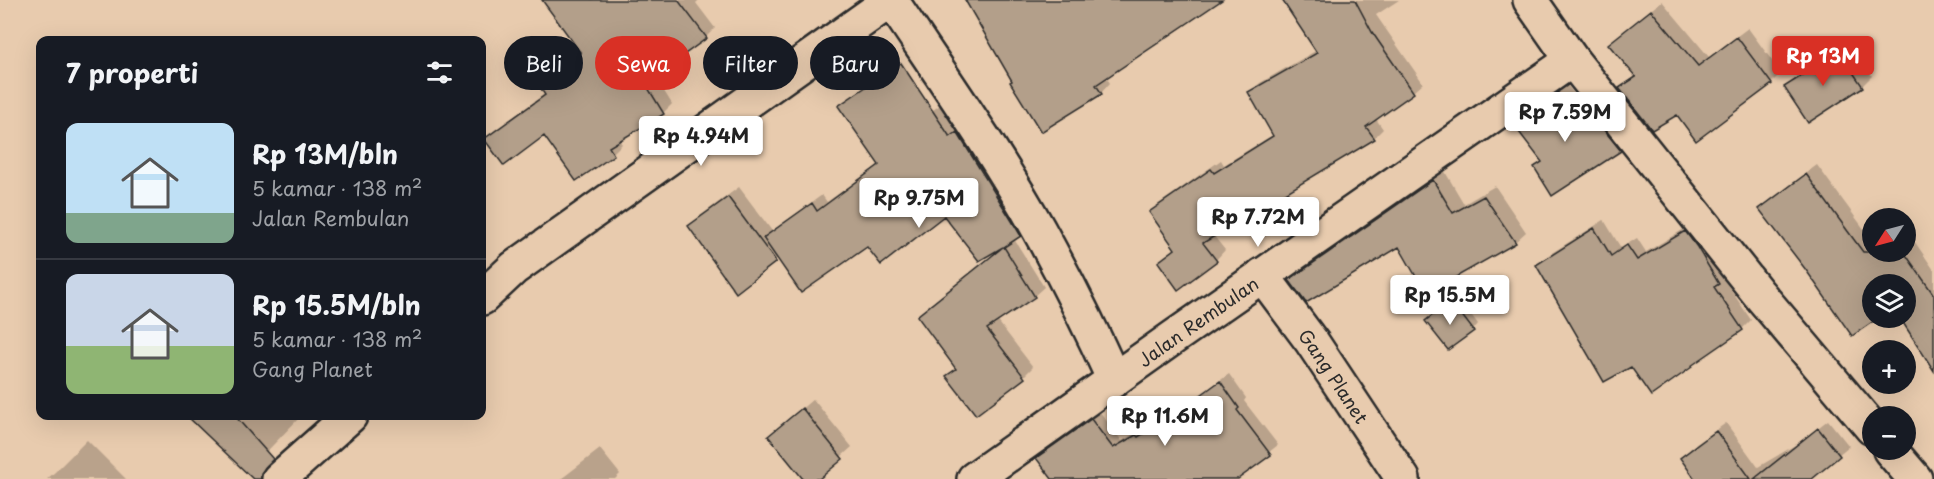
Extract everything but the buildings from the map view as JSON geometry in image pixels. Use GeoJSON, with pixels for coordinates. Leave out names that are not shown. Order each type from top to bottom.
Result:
{"type":"FeatureCollection","features":[{"type":"Feature","properties":{"kind":"street"},"geometry":{"type":"LineString","coordinates":[[486,294],[514,268],[891,0],[1038,228],[1084,314],[1114,381]]}},
{"type":"Feature","properties":{"kind":"street"},"geometry":{"type":"LineString","coordinates":[[1530,0],[1572,60],[1759,294],[1862,416]]}},
{"type":"Feature","properties":{"kind":"street","name":"Jalan Rembulan"},"geometry":{"type":"LineString","coordinates":[[974,479],[1572,60]]}},
{"type":"Feature","properties":{"kind":"street","name":"Gang Planet"},"geometry":{"type":"LineString","coordinates":[[1263,275],[1312,342],[1402,479]]}},
{"type":"Feature","properties":{"kind":"street"},"geometry":{"type":"LineString","coordinates":[[279,479],[345,420]]}},
{"type":"Feature","properties":{"kind":"street"},"geometry":{"type":"LineString","coordinates":[[1899,460],[1915,479]]}}]}
